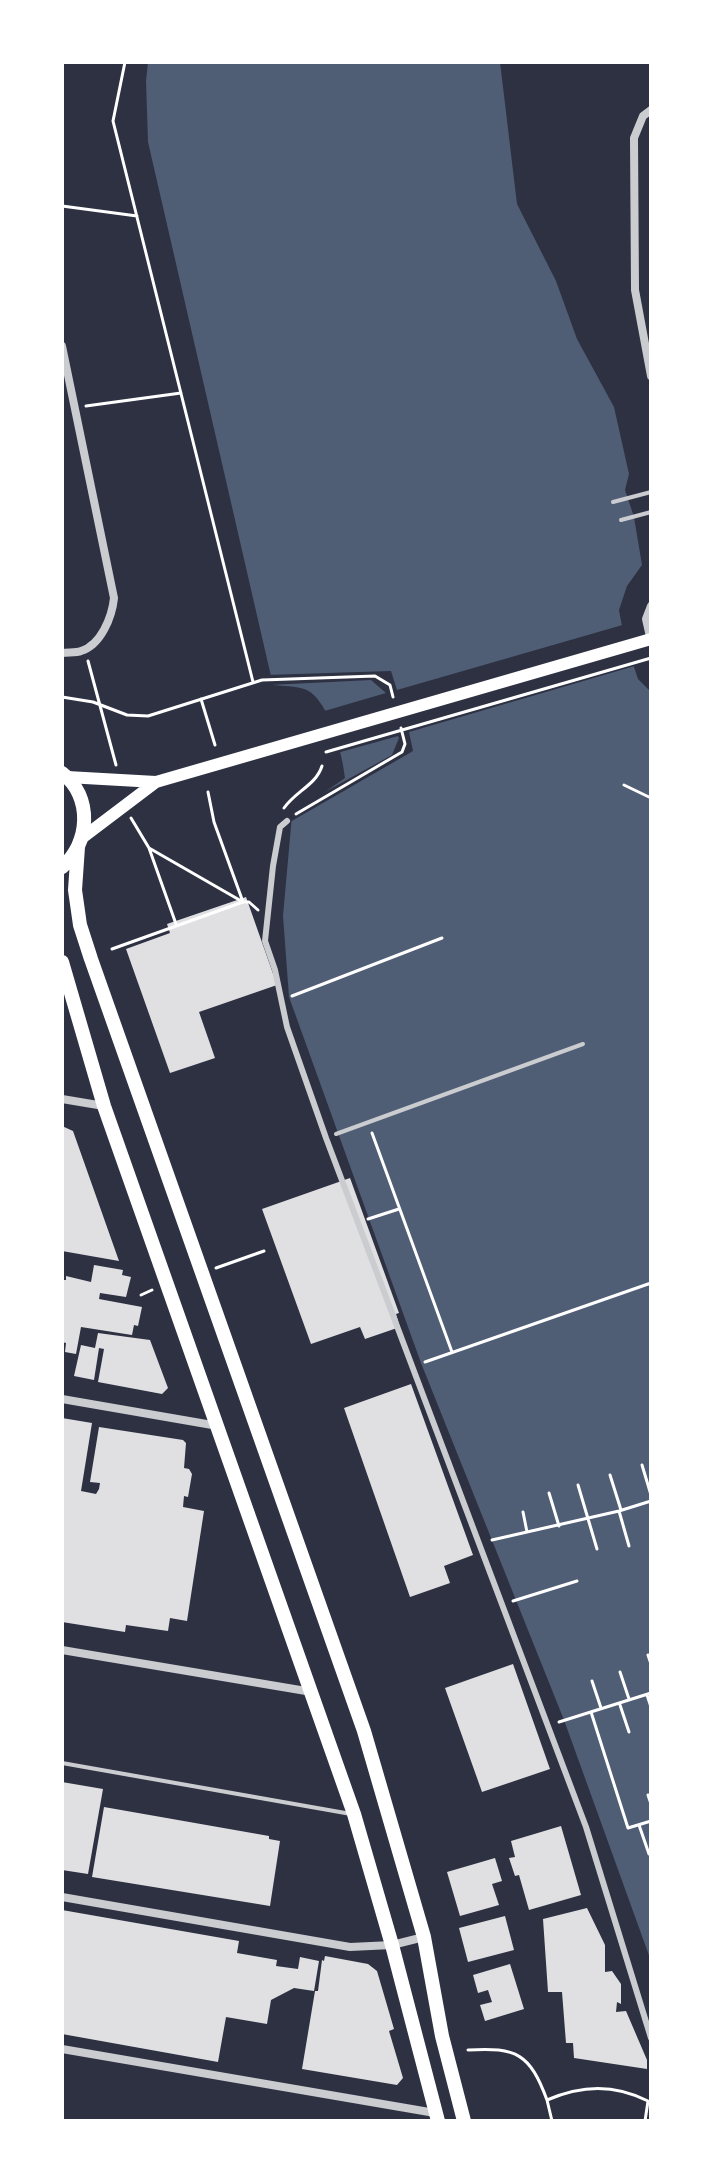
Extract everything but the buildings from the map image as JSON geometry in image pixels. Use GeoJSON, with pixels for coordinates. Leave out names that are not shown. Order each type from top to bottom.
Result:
{"type":"FeatureCollection","features":[{"type":"Feature","properties":{"kind":"highway"},"geometry":{"type":"LineString","coordinates":[[65,775],[79,795],[85,816],[75,890],[80,925],[364,1731],[424,1937],[442,2036],[464,2121]]}},
{"type":"Feature","properties":{"kind":"highway"},"geometry":{"type":"LineString","coordinates":[[62,867],[80,842]]}},
{"type":"Feature","properties":{"kind":"highway"},"geometry":{"type":"LineString","coordinates":[[62,962],[104,1106],[354,1814],[437,2117]]}},
{"type":"Feature","properties":{"kind":"main road"},"geometry":{"type":"LineString","coordinates":[[65,775],[156,782],[651,640]]}},
{"type":"Feature","properties":{"kind":"main road"},"geometry":{"type":"LineString","coordinates":[[80,842],[156,782]]}},
{"type":"Feature","properties":{"kind":"street"},"geometry":{"type":"LineString","coordinates":[[651,110],[643,116],[634,138],[635,290],[651,376]]}},
{"type":"Feature","properties":{"kind":"street"},"geometry":{"type":"LineString","coordinates":[[62,346],[114,598],[112,613],[103,631],[84,650],[62,653]]}},
{"type":"Feature","properties":{"kind":"street"},"geometry":{"type":"LineString","coordinates":[[651,606],[646,619],[651,640]]}},
{"type":"Feature","properties":{"kind":"street"},"geometry":{"type":"LineString","coordinates":[[287,821],[280,827],[265,941],[275,970],[287,1027],[586,1827],[651,2038]]}},
{"type":"Feature","properties":{"kind":"street"},"geometry":{"type":"LineString","coordinates":[[62,1099],[104,1106]]}},
{"type":"Feature","properties":{"kind":"street"},"geometry":{"type":"LineString","coordinates":[[62,1399],[218,1426]]}},
{"type":"Feature","properties":{"kind":"street"},"geometry":{"type":"LineString","coordinates":[[62,1650],[312,1692]]}},
{"type":"Feature","properties":{"kind":"street"},"geometry":{"type":"LineString","coordinates":[[62,1897],[350,1947],[392,1945],[424,1937]]}},
{"type":"Feature","properties":{"kind":"street"},"geometry":{"type":"LineString","coordinates":[[62,2049],[437,2117]]}},
{"type":"Feature","properties":{"kind":"lane"},"geometry":{"type":"LineString","coordinates":[[613,502],[651,492]]}},
{"type":"Feature","properties":{"kind":"lane"},"geometry":{"type":"LineString","coordinates":[[621,520],[651,512]]}},
{"type":"Feature","properties":{"kind":"lane"},"geometry":{"type":"LineString","coordinates":[[336,1134],[583,1044]]}},
{"type":"Feature","properties":{"kind":"lane"},"geometry":{"type":"LineString","coordinates":[[62,1763],[354,1814]]}},
{"type":"Feature","properties":{"kind":"path"},"geometry":{"type":"LineString","coordinates":[[125,62],[113,121],[253,682]]}},
{"type":"Feature","properties":{"kind":"path"},"geometry":{"type":"LineString","coordinates":[[62,206],[137,216]]}},
{"type":"Feature","properties":{"kind":"path"},"geometry":{"type":"LineString","coordinates":[[75,408],[181,393]]}},
{"type":"Feature","properties":{"kind":"path"},"geometry":{"type":"LineString","coordinates":[[84,650],[115,758]]}},
{"type":"Feature","properties":{"kind":"path"},"geometry":{"type":"LineString","coordinates":[[326,752],[651,658]]}},
{"type":"Feature","properties":{"kind":"path"},"geometry":{"type":"LineString","coordinates":[[62,697],[79,698],[127,715],[148,716],[262,680]]}},
{"type":"Feature","properties":{"kind":"path"},"geometry":{"type":"LineString","coordinates":[[201,699],[215,745]]}},
{"type":"Feature","properties":{"kind":"path"},"geometry":{"type":"LineString","coordinates":[[280,827],[282,812],[294,795],[319,777],[322,766]]}},
{"type":"Feature","properties":{"kind":"path"},"geometry":{"type":"LineString","coordinates":[[624,785],[651,798]]}},
{"type":"Feature","properties":{"kind":"path"},"geometry":{"type":"LineString","coordinates":[[208,792],[214,822],[243,902]]}},
{"type":"Feature","properties":{"kind":"path"},"geometry":{"type":"LineString","coordinates":[[131,818],[149,848],[176,925]]}},
{"type":"Feature","properties":{"kind":"path"},"geometry":{"type":"LineString","coordinates":[[149,848],[243,902]]}},
{"type":"Feature","properties":{"kind":"path"},"geometry":{"type":"LineString","coordinates":[[112,949],[243,902]]}},
{"type":"Feature","properties":{"kind":"path"},"geometry":{"type":"LineString","coordinates":[[289,997],[442,938]]}},
{"type":"Feature","properties":{"kind":"path"},"geometry":{"type":"LineString","coordinates":[[368,1122],[452,1352]]}},
{"type":"Feature","properties":{"kind":"path"},"geometry":{"type":"LineString","coordinates":[[368,1219],[400,1208]]}},
{"type":"Feature","properties":{"kind":"path"},"geometry":{"type":"LineString","coordinates":[[226,1264],[264,1251]]}},
{"type":"Feature","properties":{"kind":"path"},"geometry":{"type":"LineString","coordinates":[[421,1363],[651,1283]]}},
{"type":"Feature","properties":{"kind":"path"},"geometry":{"type":"LineString","coordinates":[[642,1465],[651,1495]]}},
{"type":"Feature","properties":{"kind":"path"},"geometry":{"type":"LineString","coordinates":[[610,1475],[629,1546]]}},
{"type":"Feature","properties":{"kind":"path"},"geometry":{"type":"LineString","coordinates":[[578,1485],[597,1549]]}},
{"type":"Feature","properties":{"kind":"path"},"geometry":{"type":"LineString","coordinates":[[549,1493],[559,1526]]}},
{"type":"Feature","properties":{"kind":"path"},"geometry":{"type":"LineString","coordinates":[[493,1540],[651,1501]]}},
{"type":"Feature","properties":{"kind":"path"},"geometry":{"type":"LineString","coordinates":[[523,1512],[527,1532]]}},
{"type":"Feature","properties":{"kind":"path"},"geometry":{"type":"LineString","coordinates":[[502,1605],[577,1581]]}},
{"type":"Feature","properties":{"kind":"path"},"geometry":{"type":"LineString","coordinates":[[648,1655],[651,1664]]}},
{"type":"Feature","properties":{"kind":"path"},"geometry":{"type":"LineString","coordinates":[[620,1672],[629,1700]]}},
{"type":"Feature","properties":{"kind":"path"},"geometry":{"type":"LineString","coordinates":[[592,1681],[601,1709]]}},
{"type":"Feature","properties":{"kind":"path"},"geometry":{"type":"LineString","coordinates":[[564,1720],[649,1694],[651,1707]]}},
{"type":"Feature","properties":{"kind":"path"},"geometry":{"type":"LineString","coordinates":[[619,1703],[629,1732]]}},
{"type":"Feature","properties":{"kind":"path"},"geometry":{"type":"LineString","coordinates":[[591,1712],[628,1828],[651,1821]]}},
{"type":"Feature","properties":{"kind":"path"},"geometry":{"type":"LineString","coordinates":[[648,1795],[651,1804]]}},
{"type":"Feature","properties":{"kind":"path"},"geometry":{"type":"LineString","coordinates":[[639,1825],[649,1854]]}},
{"type":"Feature","properties":{"kind":"path"},"geometry":{"type":"LineString","coordinates":[[468,2050],[495,2048],[519,2054],[533,2068],[552,2121]]}},
{"type":"Feature","properties":{"kind":"path"},"geometry":{"type":"LineString","coordinates":[[547,2100],[597,2087],[617,2089],[650,2100],[645,2121]]}},
{"type":"Feature","properties":{"kind":"water"},"geometry":{"type":"Polygon","coordinates":[[[148,62],[500,62],[517,204],[556,281],[577,339],[614,407],[629,474],[625,490],[634,517],[642,565],[627,586],[619,610],[638,679],[651,692],[651,1961],[564,1720],[421,1363],[289,997],[283,916],[292,815],[345,778],[344,768],[333,728],[313,694],[304,689],[273,685],[148,142],[148,62]]]}},
{"type":"Feature","properties":{"kind":"pier"},"geometry":{"type":"Polygon","coordinates":[[[626,624],[638,665],[409,732],[413,751],[290,822],[290,813],[294,809],[392,755],[399,738],[337,753],[321,712],[386,693],[371,680],[269,685],[266,675],[391,671],[397,690],[626,624]]]}}]}
